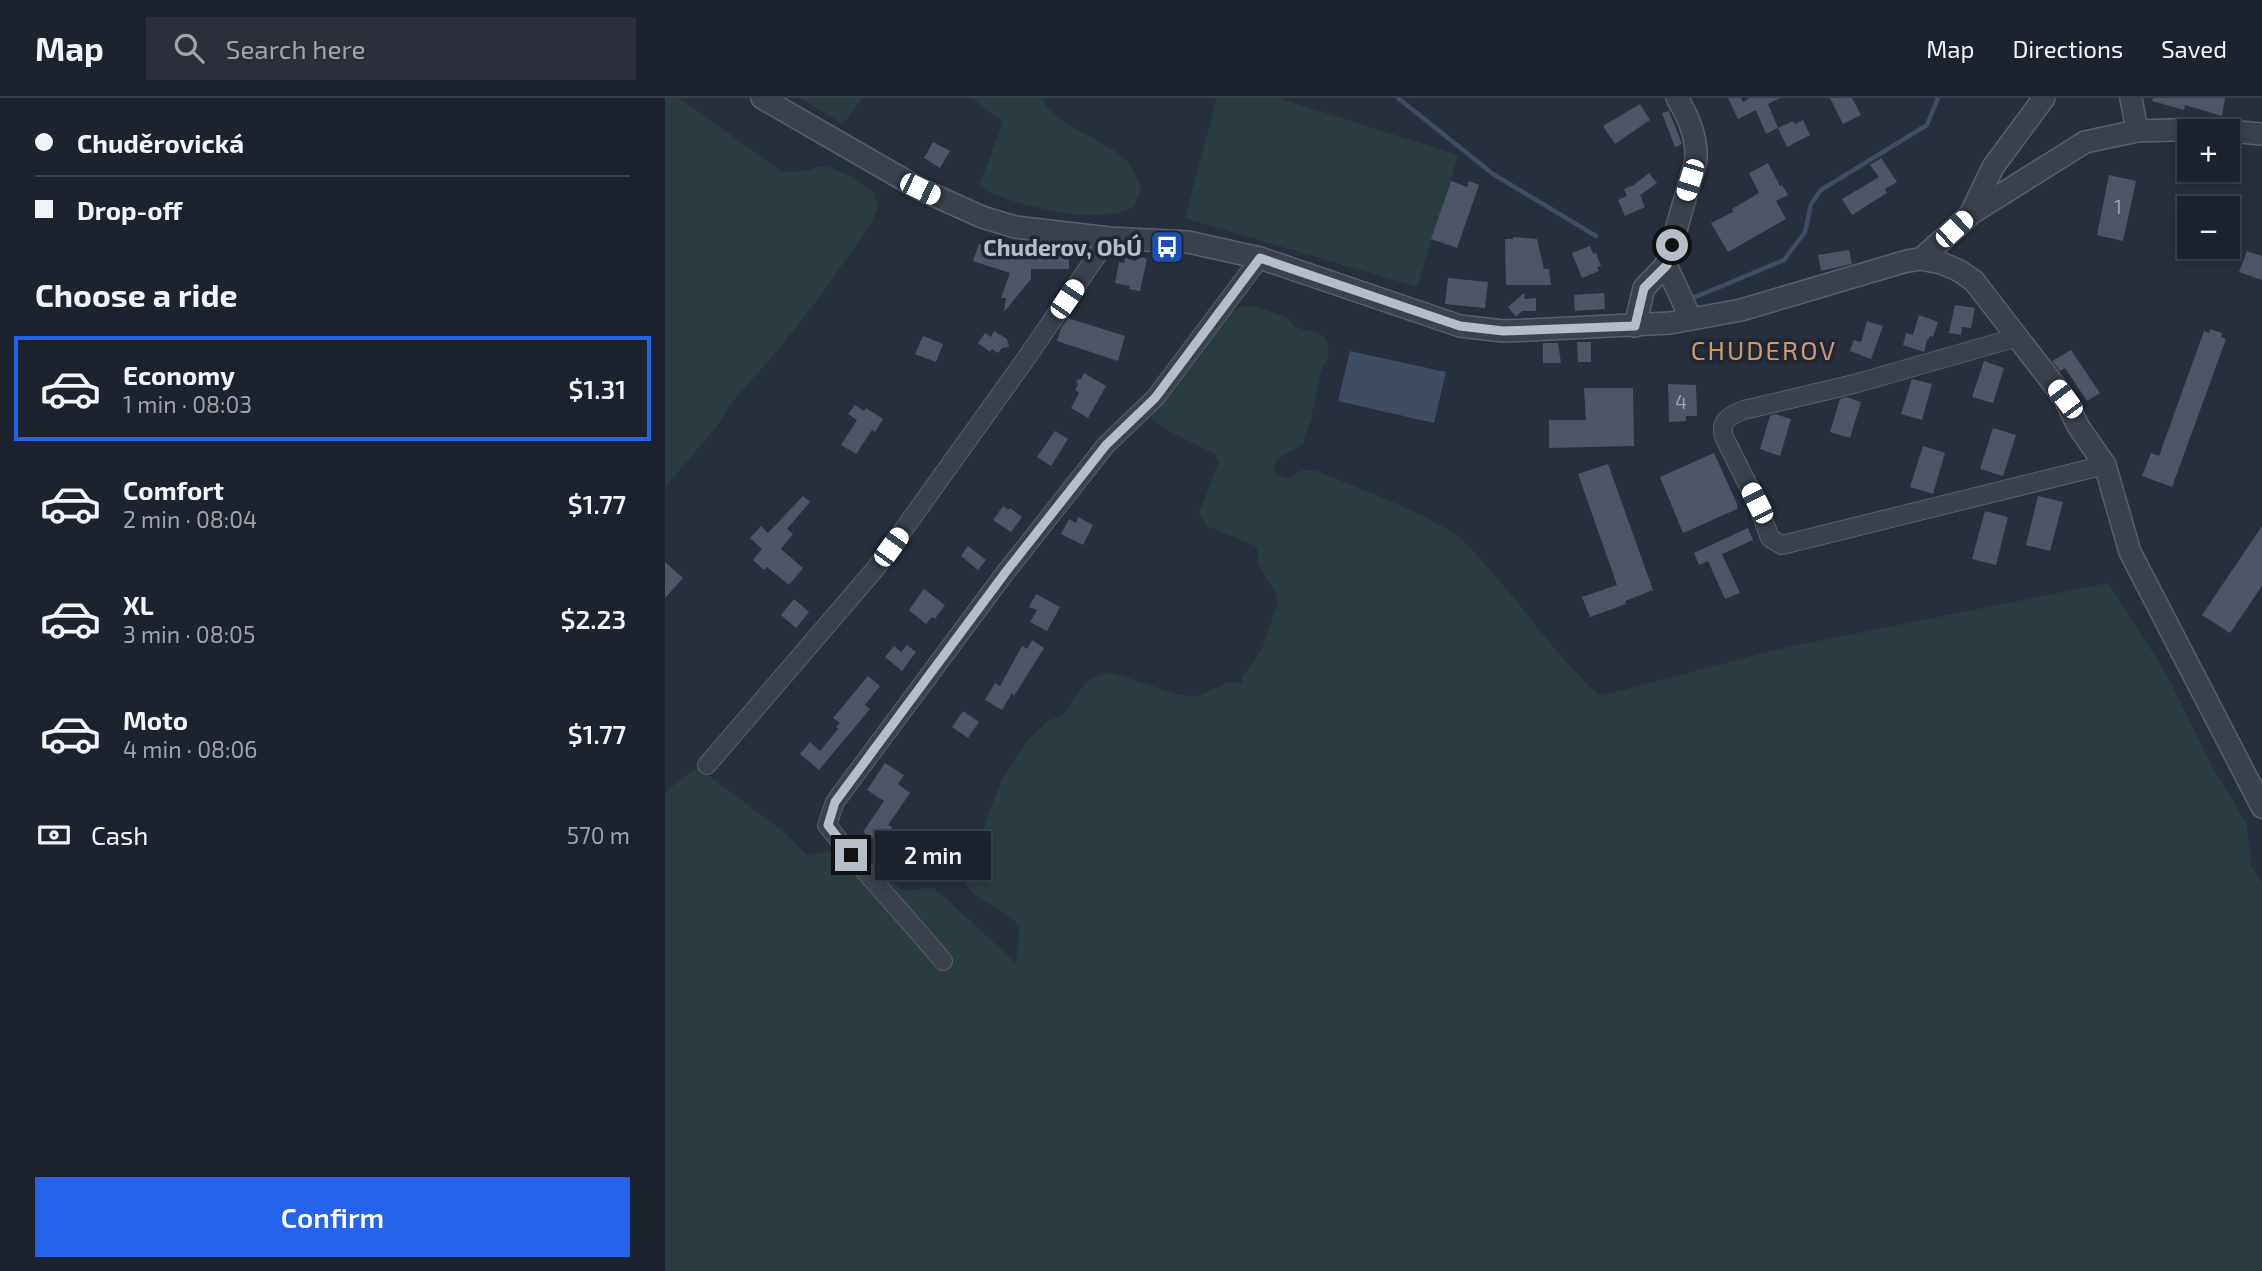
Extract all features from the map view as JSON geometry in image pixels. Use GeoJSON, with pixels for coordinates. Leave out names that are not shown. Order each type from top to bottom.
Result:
{"type":"FeatureCollection","features":[{"type":"Feature","properties":{"kind":"street"},"geometry":{"type":"LineString","coordinates":[[762,98],[920,189],[982,218],[1015,227],[1188,242],[1260,258],[1460,326],[1503,331],[1635,326],[1688,312],[1741,310],[1907,261],[1921,259],[1958,270],[1974,281],[2065,399],[2078,426],[2105,465],[2130,552],[2262,807]]}},
{"type":"Feature","properties":{"kind":"street"},"geometry":{"type":"LineString","coordinates":[[1635,326],[1696,160],[1697,143],[1686,113],[1677,98]]}},
{"type":"Feature","properties":{"kind":"street"},"geometry":{"type":"LineString","coordinates":[[1970,215],[1993,167],[2044,98]]}},
{"type":"Feature","properties":{"kind":"street"},"geometry":{"type":"LineString","coordinates":[[2131,98],[2137,131]]}},
{"type":"Feature","properties":{"kind":"street"},"geometry":{"type":"LineString","coordinates":[[1921,259],[1970,215],[2085,142],[2137,131],[2208,129],[2262,134]]}},
{"type":"Feature","properties":{"kind":"street"},"geometry":{"type":"LineString","coordinates":[[707,765],[876,568],[1025,360],[1109,237]]}},
{"type":"Feature","properties":{"kind":"street"},"geometry":{"type":"LineString","coordinates":[[943,961],[906,916],[862,870],[828,825],[835,802],[1005,573],[1106,445],[1155,398],[1260,258]]}},
{"type":"Feature","properties":{"kind":"street"},"geometry":{"type":"LineString","coordinates":[[1655,276],[1676,286],[1688,312]]}},
{"type":"Feature","properties":{"kind":"street"},"geometry":{"type":"LineString","coordinates":[[2018,337],[1730,416],[1723,422],[1721,430],[1757,503],[1770,538],[1782,545],[1797,542],[1864,523],[2105,465]]}},
{"type":"Feature","properties":{"kind":"shaded area"},"geometry":{"type":"Polygon","coordinates":[[[665,98],[683,101],[782,172],[829,167],[852,177],[874,193],[878,207],[872,222],[826,288],[665,488],[665,98]]]}},
{"type":"Feature","properties":{"kind":"shaded area"},"geometry":{"type":"Polygon","coordinates":[[[800,98],[862,98],[843,124],[800,98]]]}},
{"type":"Feature","properties":{"kind":"shaded area"},"geometry":{"type":"Polygon","coordinates":[[[972,98],[1042,98],[1057,117],[1106,145],[1126,160],[1141,190],[1133,208],[1104,215],[1073,214],[1023,204],[986,190],[980,184],[1003,122],[972,98]]]}},
{"type":"Feature","properties":{"kind":"shaded area"},"geometry":{"type":"Polygon","coordinates":[[[1217,98],[1278,98],[1458,155],[1417,287],[1185,218],[1217,98]]]}},
{"type":"Feature","properties":{"kind":"shaded area"},"geometry":{"type":"Polygon","coordinates":[[[1254,306],[1288,318],[1294,326],[1301,329],[1318,333],[1328,345],[1329,354],[1321,372],[1303,444],[1277,459],[1273,470],[1278,476],[1288,479],[1302,471],[1319,472],[1409,509],[1459,537],[1570,666],[1600,696],[1783,648],[2108,583],[2166,673],[2212,766],[2246,822],[2252,868],[2262,882],[2262,1271],[665,1271],[665,792],[697,767],[780,829],[808,856],[851,846],[903,891],[933,887],[1016,963],[1020,927],[1008,915],[976,896],[965,882],[965,875],[1002,779],[1027,741],[1048,721],[1064,715],[1091,678],[1110,672],[1176,694],[1201,695],[1228,682],[1242,683],[1242,676],[1263,646],[1278,603],[1276,594],[1258,564],[1258,547],[1207,526],[1199,513],[1219,462],[1215,454],[1169,431],[1152,419],[1152,404],[1208,334],[1233,312],[1254,306]]]}},
{"type":"Feature","properties":{"kind":"water"},"geometry":{"type":"Polygon","coordinates":[[[1350,351],[1446,372],[1434,423],[1338,401],[1350,351]]]}},
{"type":"Feature","properties":{"kind":"building"},"geometry":{"type":"Polygon","coordinates":[[[1728,98],[1741,98],[1743,102],[1750,98],[1780,98],[1768,104],[1778,128],[1766,134],[1756,110],[1738,119],[1728,98]]]}},
{"type":"Feature","properties":{"kind":"building"},"geometry":{"type":"Polygon","coordinates":[[[1830,98],[1852,98],[1861,115],[1843,124],[1830,98]]]}},
{"type":"Feature","properties":{"kind":"building"},"geometry":{"type":"Polygon","coordinates":[[[2153,98],[2225,98],[2222,116],[2185,105],[2184,110],[2152,101],[2153,98]]]}},
{"type":"Feature","properties":{"kind":"building"},"geometry":{"type":"Polygon","coordinates":[[[1640,104],[1650,120],[1615,144],[1603,126],[1640,104]]]}},
{"type":"Feature","properties":{"kind":"building"},"geometry":{"type":"Polygon","coordinates":[[[1669,111],[1682,144],[1675,147],[1662,113],[1669,111]]]}},
{"type":"Feature","properties":{"kind":"building"},"geometry":{"type":"Polygon","coordinates":[[[1803,120],[1810,135],[1787,147],[1778,128],[1803,120]]]}},
{"type":"Feature","properties":{"kind":"building"},"geometry":{"type":"Polygon","coordinates":[[[933,142],[950,151],[940,168],[924,158],[933,142]]]}},
{"type":"Feature","properties":{"kind":"building"},"geometry":{"type":"Polygon","coordinates":[[[1881,158],[1897,182],[1885,189],[1887,193],[1852,215],[1842,199],[1879,177],[1870,165],[1881,158]]]}},
{"type":"Feature","properties":{"kind":"building"},"geometry":{"type":"Polygon","coordinates":[[[1768,163],[1788,195],[1776,201],[1786,219],[1728,252],[1711,223],[1733,212],[1732,209],[1759,193],[1749,173],[1768,163]]]}},
{"type":"Feature","properties":{"kind":"building"},"geometry":{"type":"Polygon","coordinates":[[[1649,173],[1657,183],[1640,195],[1645,207],[1625,216],[1618,200],[1627,196],[1624,189],[1649,173]]]}},
{"type":"Feature","properties":{"kind":"building"},"geometry":{"type":"Polygon","coordinates":[[[2109,175],[2136,181],[2123,241],[2097,235],[2109,175]]]}},
{"type":"Feature","properties":{"kind":"building"},"geometry":{"type":"Polygon","coordinates":[[[1451,181],[1467,187],[1469,181],[1479,185],[1457,248],[1431,239],[1451,181]]]}},
{"type":"Feature","properties":{"kind":"building"},"geometry":{"type":"Polygon","coordinates":[[[1505,239],[1537,239],[1544,269],[1549,269],[1551,285],[1506,285],[1505,239]]]}},
{"type":"Feature","properties":{"kind":"building"},"geometry":{"type":"Polygon","coordinates":[[[979,244],[1016,256],[1016,251],[1048,252],[1048,249],[1069,249],[1069,269],[1031,269],[1031,279],[1004,312],[1006,298],[1001,298],[1010,273],[973,261],[979,244]]]}},
{"type":"Feature","properties":{"kind":"building"},"geometry":{"type":"Polygon","coordinates":[[[1590,246],[1601,266],[1597,267],[1599,271],[1582,278],[1572,253],[1590,246]]]}},
{"type":"Feature","properties":{"kind":"building"},"geometry":{"type":"Polygon","coordinates":[[[1849,250],[1852,264],[1821,271],[1818,255],[1849,250]]]}},
{"type":"Feature","properties":{"kind":"building"},"geometry":{"type":"Polygon","coordinates":[[[2247,251],[2262,256],[2262,280],[2239,272],[2247,251]]]}},
{"type":"Feature","properties":{"kind":"building"},"geometry":{"type":"Polygon","coordinates":[[[1137,256],[1147,259],[1140,291],[1115,283],[1119,262],[1124,263],[1125,258],[1136,261],[1137,256]]]}},
{"type":"Feature","properties":{"kind":"building"},"geometry":{"type":"Polygon","coordinates":[[[1448,278],[1488,282],[1485,308],[1445,304],[1448,278]]]}},
{"type":"Feature","properties":{"kind":"building"},"geometry":{"type":"Polygon","coordinates":[[[1524,293],[1525,299],[1536,298],[1536,311],[1522,311],[1516,317],[1508,307],[1524,293]]]}},
{"type":"Feature","properties":{"kind":"building"},"geometry":{"type":"Polygon","coordinates":[[[1604,293],[1605,309],[1575,311],[1574,295],[1604,293]]]}},
{"type":"Feature","properties":{"kind":"building"},"geometry":{"type":"Polygon","coordinates":[[[1955,305],[1975,308],[1971,328],[1962,327],[1961,335],[1949,333],[1955,305]]]}},
{"type":"Feature","properties":{"kind":"building"},"geometry":{"type":"Polygon","coordinates":[[[1919,315],[1938,322],[1924,352],[1903,345],[1906,333],[1913,335],[1919,315]]]}},
{"type":"Feature","properties":{"kind":"building"},"geometry":{"type":"Polygon","coordinates":[[[1068,318],[1125,336],[1118,361],[1057,341],[1068,318]]]}},
{"type":"Feature","properties":{"kind":"building"},"geometry":{"type":"Polygon","coordinates":[[[1867,321],[1883,326],[1871,359],[1850,351],[1854,340],[1861,342],[1867,321]]]}},
{"type":"Feature","properties":{"kind":"building"},"geometry":{"type":"Polygon","coordinates":[[[2210,329],[2222,333],[2221,337],[2226,339],[2172,487],[2142,476],[2151,453],[2159,456],[2204,331],[2209,333],[2210,329]]]}},
{"type":"Feature","properties":{"kind":"building"},"geometry":{"type":"Polygon","coordinates":[[[994,331],[1007,339],[1009,347],[1002,348],[998,353],[992,349],[990,352],[978,343],[985,333],[991,337],[994,331]]]}},
{"type":"Feature","properties":{"kind":"building"},"geometry":{"type":"Polygon","coordinates":[[[923,336],[943,344],[936,362],[915,354],[923,336]]]}},
{"type":"Feature","properties":{"kind":"building"},"geometry":{"type":"Polygon","coordinates":[[[1577,342],[1591,342],[1591,362],[1578,362],[1577,342]]]}},
{"type":"Feature","properties":{"kind":"building"},"geometry":{"type":"Polygon","coordinates":[[[1543,343],[1558,343],[1561,363],[1543,363],[1543,343]]]}},
{"type":"Feature","properties":{"kind":"building"},"geometry":{"type":"Polygon","coordinates":[[[2071,350],[2100,393],[2087,401],[2065,368],[2060,371],[2052,361],[2071,350]]]}},
{"type":"Feature","properties":{"kind":"building"},"geometry":{"type":"Polygon","coordinates":[[[1984,361],[2004,368],[1993,403],[1972,397],[1984,361]]]}},
{"type":"Feature","properties":{"kind":"building"},"geometry":{"type":"Polygon","coordinates":[[[1084,373],[1106,386],[1088,418],[1071,408],[1079,393],[1075,390],[1078,384],[1076,380],[1081,379],[1084,373]]]}},
{"type":"Feature","properties":{"kind":"building"},"geometry":{"type":"Polygon","coordinates":[[[1912,379],[1932,384],[1922,420],[1901,414],[1912,379]]]}},
{"type":"Feature","properties":{"kind":"building"},"geometry":{"type":"Polygon","coordinates":[[[1668,384],[1696,385],[1697,416],[1686,416],[1686,421],[1669,422],[1668,384]]]}},
{"type":"Feature","properties":{"kind":"building"},"geometry":{"type":"Polygon","coordinates":[[[1584,388],[1633,388],[1634,446],[1549,448],[1549,420],[1586,420],[1584,388]]]}},
{"type":"Feature","properties":{"kind":"building"},"geometry":{"type":"Polygon","coordinates":[[[1846,397],[1861,402],[1850,438],[1830,432],[1840,399],[1846,397]]]}},
{"type":"Feature","properties":{"kind":"building"},"geometry":{"type":"Polygon","coordinates":[[[855,405],[864,411],[866,408],[883,419],[856,454],[841,445],[857,420],[848,414],[855,405]]]}},
{"type":"Feature","properties":{"kind":"building"},"geometry":{"type":"Polygon","coordinates":[[[1775,414],[1791,419],[1780,456],[1760,449],[1770,416],[1775,414]]]}},
{"type":"Feature","properties":{"kind":"building"},"geometry":{"type":"Polygon","coordinates":[[[1993,428],[2016,435],[2003,476],[1980,469],[1993,428]]]}},
{"type":"Feature","properties":{"kind":"building"},"geometry":{"type":"Polygon","coordinates":[[[1055,431],[1068,439],[1051,466],[1037,457],[1055,431]]]}},
{"type":"Feature","properties":{"kind":"building"},"geometry":{"type":"Polygon","coordinates":[[[1923,446],[1945,453],[1933,494],[1910,487],[1923,446]]]}},
{"type":"Feature","properties":{"kind":"building"},"geometry":{"type":"Polygon","coordinates":[[[1714,453],[1737,509],[1683,533],[1660,477],[1714,453]]]}},
{"type":"Feature","properties":{"kind":"building"},"geometry":{"type":"Polygon","coordinates":[[[1608,464],[1653,590],[1625,601],[1626,604],[1590,617],[1582,597],[1617,585],[1578,474],[1608,464]]]}},
{"type":"Feature","properties":{"kind":"building"},"geometry":{"type":"Polygon","coordinates":[[[803,496],[810,502],[787,529],[793,534],[781,549],[803,568],[789,585],[767,567],[764,570],[753,560],[762,549],[750,538],[761,526],[768,533],[803,496]]]}},
{"type":"Feature","properties":{"kind":"building"},"geometry":{"type":"Polygon","coordinates":[[[2038,496],[2063,502],[2050,551],[2026,545],[2038,496]]]}},
{"type":"Feature","properties":{"kind":"building"},"geometry":{"type":"Polygon","coordinates":[[[1003,506],[1022,517],[1011,532],[993,520],[1003,506]]]}},
{"type":"Feature","properties":{"kind":"building"},"geometry":{"type":"Polygon","coordinates":[[[1985,511],[2008,517],[1996,565],[1972,559],[1985,511]]]}},
{"type":"Feature","properties":{"kind":"building"},"geometry":{"type":"Polygon","coordinates":[[[1078,517],[1093,525],[1083,545],[1061,534],[1069,519],[1076,523],[1078,517]]]}},
{"type":"Feature","properties":{"kind":"building"},"geometry":{"type":"Polygon","coordinates":[[[2262,526],[2262,586],[2230,633],[2202,615],[2262,526]]]}},
{"type":"Feature","properties":{"kind":"building"},"geometry":{"type":"Polygon","coordinates":[[[1748,528],[1753,540],[1722,554],[1740,593],[1725,599],[1708,561],[1699,565],[1694,553],[1748,528]]]}},
{"type":"Feature","properties":{"kind":"building"},"geometry":{"type":"Polygon","coordinates":[[[968,546],[986,560],[978,570],[961,556],[968,546]]]}},
{"type":"Feature","properties":{"kind":"building"},"geometry":{"type":"Polygon","coordinates":[[[665,562],[683,578],[665,598],[665,562]]]}},
{"type":"Feature","properties":{"kind":"building"},"geometry":{"type":"Polygon","coordinates":[[[924,589],[945,605],[935,619],[932,617],[926,624],[909,610],[924,589]]]}},
{"type":"Feature","properties":{"kind":"building"},"geometry":{"type":"Polygon","coordinates":[[[1036,594],[1060,607],[1047,631],[1030,622],[1037,610],[1029,607],[1036,594]]]}},
{"type":"Feature","properties":{"kind":"building"},"geometry":{"type":"Polygon","coordinates":[[[794,599],[809,612],[796,628],[781,615],[794,599]]]}},
{"type":"Feature","properties":{"kind":"building"},"geometry":{"type":"Polygon","coordinates":[[[1032,640],[1044,648],[1014,696],[1012,693],[1002,710],[985,700],[995,683],[1000,686],[1022,646],[1027,649],[1032,640]]]}},
{"type":"Feature","properties":{"kind":"building"},"geometry":{"type":"Polygon","coordinates":[[[907,645],[916,652],[902,671],[885,657],[894,646],[901,652],[907,645]]]}},
{"type":"Feature","properties":{"kind":"building"},"geometry":{"type":"Polygon","coordinates":[[[868,676],[880,686],[865,705],[870,709],[819,770],[800,754],[810,742],[820,751],[838,729],[836,727],[840,723],[833,718],[868,676]]]}},
{"type":"Feature","properties":{"kind":"building"},"geometry":{"type":"Polygon","coordinates":[[[963,711],[979,722],[968,738],[952,727],[963,711]]]}},
{"type":"Feature","properties":{"kind":"building"},"geometry":{"type":"Polygon","coordinates":[[[885,763],[904,775],[898,784],[910,793],[888,825],[892,827],[881,844],[863,832],[884,801],[867,790],[885,763]]]}},
{"type":"Feature","properties":{"kind":"waterway"},"geometry":{"type":"LineString","coordinates":[[1398,98],[1493,174],[1596,236]]}},
{"type":"Feature","properties":{"kind":"waterway"},"geometry":{"type":"LineString","coordinates":[[1688,297],[1698,296],[1784,260],[1805,232],[1811,204],[1821,190],[1927,125],[1938,98]]}},
{"type":"Feature","properties":{"kind":"place","name":"Chuderov, ObÚ"},"geometry":{"type":"Point","coordinates":[1167,247]}},
{"type":"Feature","properties":{"kind":"district","name":"CHUDEROV"},"geometry":{"type":"Point","coordinates":[1764,349]}},
{"type":"Feature","properties":{"kind":"route"},"geometry":{"type":"LineString","coordinates":[[851,855],[828,825],[835,802],[1005,573],[1106,445],[1155,398],[1260,258],[1460,326],[1503,331],[1635,326],[1644,288],[1667,265],[1672,245]]}}]}
